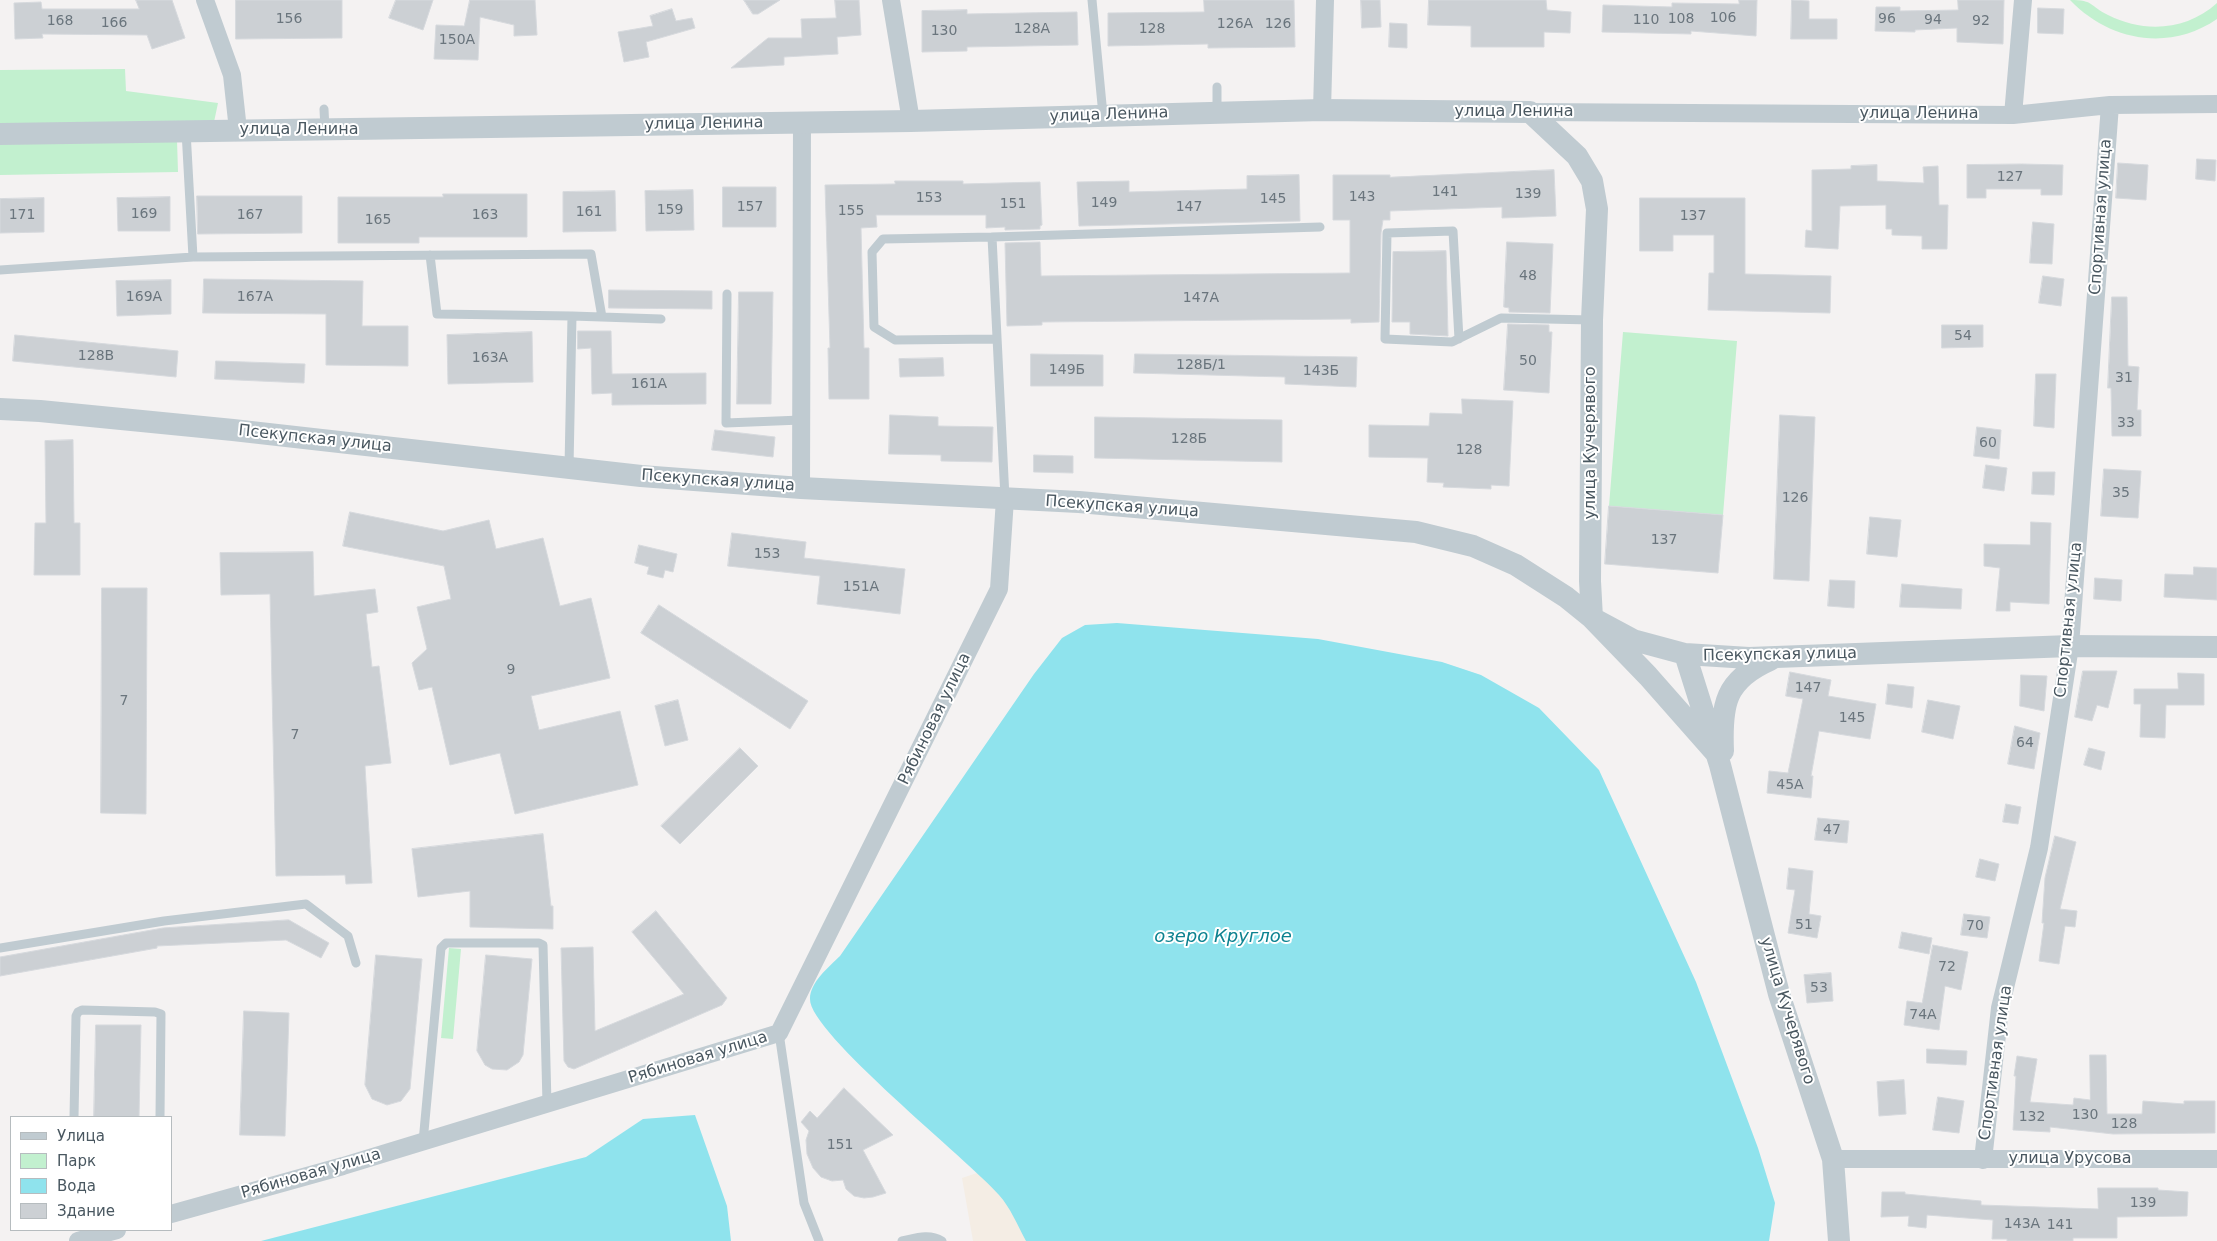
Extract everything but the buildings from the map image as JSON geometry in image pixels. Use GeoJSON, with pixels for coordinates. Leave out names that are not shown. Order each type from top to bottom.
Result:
{"type":"FeatureCollection","features":[{"type":"Feature","properties":{"kind":"street"},"geometry":{"type":"LineString","coordinates":[[204,0],[232,75],[238,130]]}},
{"type":"Feature","properties":{"kind":"street"},"geometry":{"type":"LineString","coordinates":[[891,0],[911,121]]}},
{"type":"Feature","properties":{"kind":"street"},"geometry":{"type":"LineString","coordinates":[[1322,110],[1325,0]]}},
{"type":"Feature","properties":{"kind":"street"},"geometry":{"type":"LineString","coordinates":[[2013,115],[2024,0]]}},
{"type":"Feature","properties":{"kind":"street","name":"улица Ленина"},"geometry":{"type":"LineString","coordinates":[[0,134],[238,130],[325,120],[802,123],[1322,110],[2013,115],[2110,105],[2217,104]]}},
{"type":"Feature","properties":{"kind":"street","name":"Спортивная улица"},"geometry":{"type":"LineString","coordinates":[[1983,1160],[2000,1008],[2039,848],[2070,646],[2110,105]]}},
{"type":"Feature","properties":{"kind":"street","name":"улица Кучерявого"},"geometry":{"type":"LineString","coordinates":[[1530,112],[1577,156],[1592,181],[1597,209],[1592,320],[1590,581],[1592,618],[1648,676],[1715,752]]}},
{"type":"Feature","properties":{"kind":"street"},"geometry":{"type":"LineString","coordinates":[[801,488],[802,123]]}},
{"type":"Feature","properties":{"kind":"street","name":"Псекупская улица"},"geometry":{"type":"LineString","coordinates":[[0,409],[40,411],[214,428],[641,476],[801,488],[1005,500],[1079,502],[1416,532],[1473,546],[1516,565],[1566,597],[1592,618],[1633,640],[1685,654],[1729,658],[2070,646],[2217,646]]}},
{"type":"Feature","properties":{"kind":"street","name":"Рябиновая улица"},"geometry":{"type":"LineString","coordinates":[[172,1214],[423,1142],[779,1033],[1000,589],[1005,500]]}},
{"type":"Feature","properties":{"kind":"street","name":"улица Кучерявого"},"geometry":{"type":"LineString","coordinates":[[1685,654],[1724,782],[1779,994],[1833,1159],[1839,1241]]}},
{"type":"Feature","properties":{"kind":"street","name":"улица Кучерявого"},"geometry":{"type":"LineString","coordinates":[[1724,782],[1722,721],[1730,690],[1749,671],[1777,657]]}},
{"type":"Feature","properties":{"kind":"street","name":"улица Урусова"},"geometry":{"type":"LineString","coordinates":[[1833,1159],[2217,1159]]}},
{"type":"Feature","properties":{"kind":"street"},"geometry":{"type":"LineString","coordinates":[[74,1239],[112,1231]]}},
{"type":"Feature","properties":{"kind":"lane"},"geometry":{"type":"LineString","coordinates":[[1092,0],[1103,116]]}},
{"type":"Feature","properties":{"kind":"lane"},"geometry":{"type":"LineString","coordinates":[[1217,87],[1217,112]]}},
{"type":"Feature","properties":{"kind":"lane"},"geometry":{"type":"LineString","coordinates":[[186,131],[194,257]]}},
{"type":"Feature","properties":{"kind":"lane"},"geometry":{"type":"LineString","coordinates":[[996,339],[895,340],[874,327],[872,252],[883,238],[992,237],[1320,227]]}},
{"type":"Feature","properties":{"kind":"lane"},"geometry":{"type":"LineString","coordinates":[[1459,339],[1453,231],[1387,233],[1385,339],[1452,342],[1459,339],[1501,318],[1592,320]]}},
{"type":"Feature","properties":{"kind":"lane"},"geometry":{"type":"LineString","coordinates":[[992,237],[1005,500]]}},
{"type":"Feature","properties":{"kind":"lane"},"geometry":{"type":"LineString","coordinates":[[0,270],[194,257],[591,254],[602,317]]}},
{"type":"Feature","properties":{"kind":"lane"},"geometry":{"type":"LineString","coordinates":[[430,255],[437,314],[661,319]]}},
{"type":"Feature","properties":{"kind":"lane"},"geometry":{"type":"LineString","coordinates":[[727,294],[726,422],[801,420]]}},
{"type":"Feature","properties":{"kind":"lane"},"geometry":{"type":"LineString","coordinates":[[568,468],[572,316]]}},
{"type":"Feature","properties":{"kind":"lane"},"geometry":{"type":"LineString","coordinates":[[0,948],[164,922],[306,904],[348,936],[356,963]]}},
{"type":"Feature","properties":{"kind":"lane"},"geometry":{"type":"LineString","coordinates":[[423,1142],[441,948],[446,943],[543,944],[547,1105]]}},
{"type":"Feature","properties":{"kind":"lane"},"geometry":{"type":"LineString","coordinates":[[74,1116],[76,1016],[82,1010],[155,1012],[160,1014],[160,1116]]}},
{"type":"Feature","properties":{"kind":"lane"},"geometry":{"type":"LineString","coordinates":[[779,1033],[804,1203],[819,1241]]}},
{"type":"Feature","properties":{"kind":"lane"},"geometry":{"type":"LineString","coordinates":[[902,1241],[925,1236],[934,1236],[942,1241]]}},
{"type":"Feature","properties":{"kind":"green space"},"geometry":{"type":"Polygon","coordinates":[[[2070,0],[2088,2],[2108,15],[2136,25],[2164,26],[2178,24],[2205,12],[2217,3],[2217,19],[2199,29],[2179,36],[2160,38],[2140,37],[2121,33],[2103,25],[2070,0]]]}},
{"type":"Feature","properties":{"kind":"green space"},"geometry":{"type":"Polygon","coordinates":[[[125,69],[126,91],[218,103],[214,122],[0,126],[0,70],[125,69]]]}},
{"type":"Feature","properties":{"kind":"green space"},"geometry":{"type":"Polygon","coordinates":[[[177,140],[178,172],[0,175],[0,143],[177,140]]]}},
{"type":"Feature","properties":{"kind":"green space"},"geometry":{"type":"Polygon","coordinates":[[[1623,332],[1737,341],[1723,515],[1609,506],[1623,332]]]}},
{"type":"Feature","properties":{"kind":"green space"},"geometry":{"type":"Polygon","coordinates":[[[449,948],[461,949],[453,1039],[441,1038],[449,948]]]}},
{"type":"Feature","properties":{"kind":"sand"},"geometry":{"type":"Polygon","coordinates":[[[980,1172],[1011,1191],[1032,1241],[973,1241],[962,1178],[980,1172]]]}},
{"type":"Feature","properties":{"kind":"water","name":"озеро Круглое"},"geometry":{"type":"Polygon","coordinates":[[[1117,623],[1318,639],[1442,662],[1481,675],[1539,708],[1599,770],[1696,982],[1758,1148],[1775,1203],[1769,1241],[1026,1241],[999,1195],[983,1178],[893,1097],[835,1039],[817,1016],[810,999],[813,987],[821,975],[840,956],[1034,674],[1062,638],[1085,625],[1117,623]]]}},
{"type":"Feature","properties":{"kind":"water"},"geometry":{"type":"Polygon","coordinates":[[[695,1115],[727,1206],[731,1241],[261,1241],[586,1157],[643,1119],[695,1115]]]}}]}
